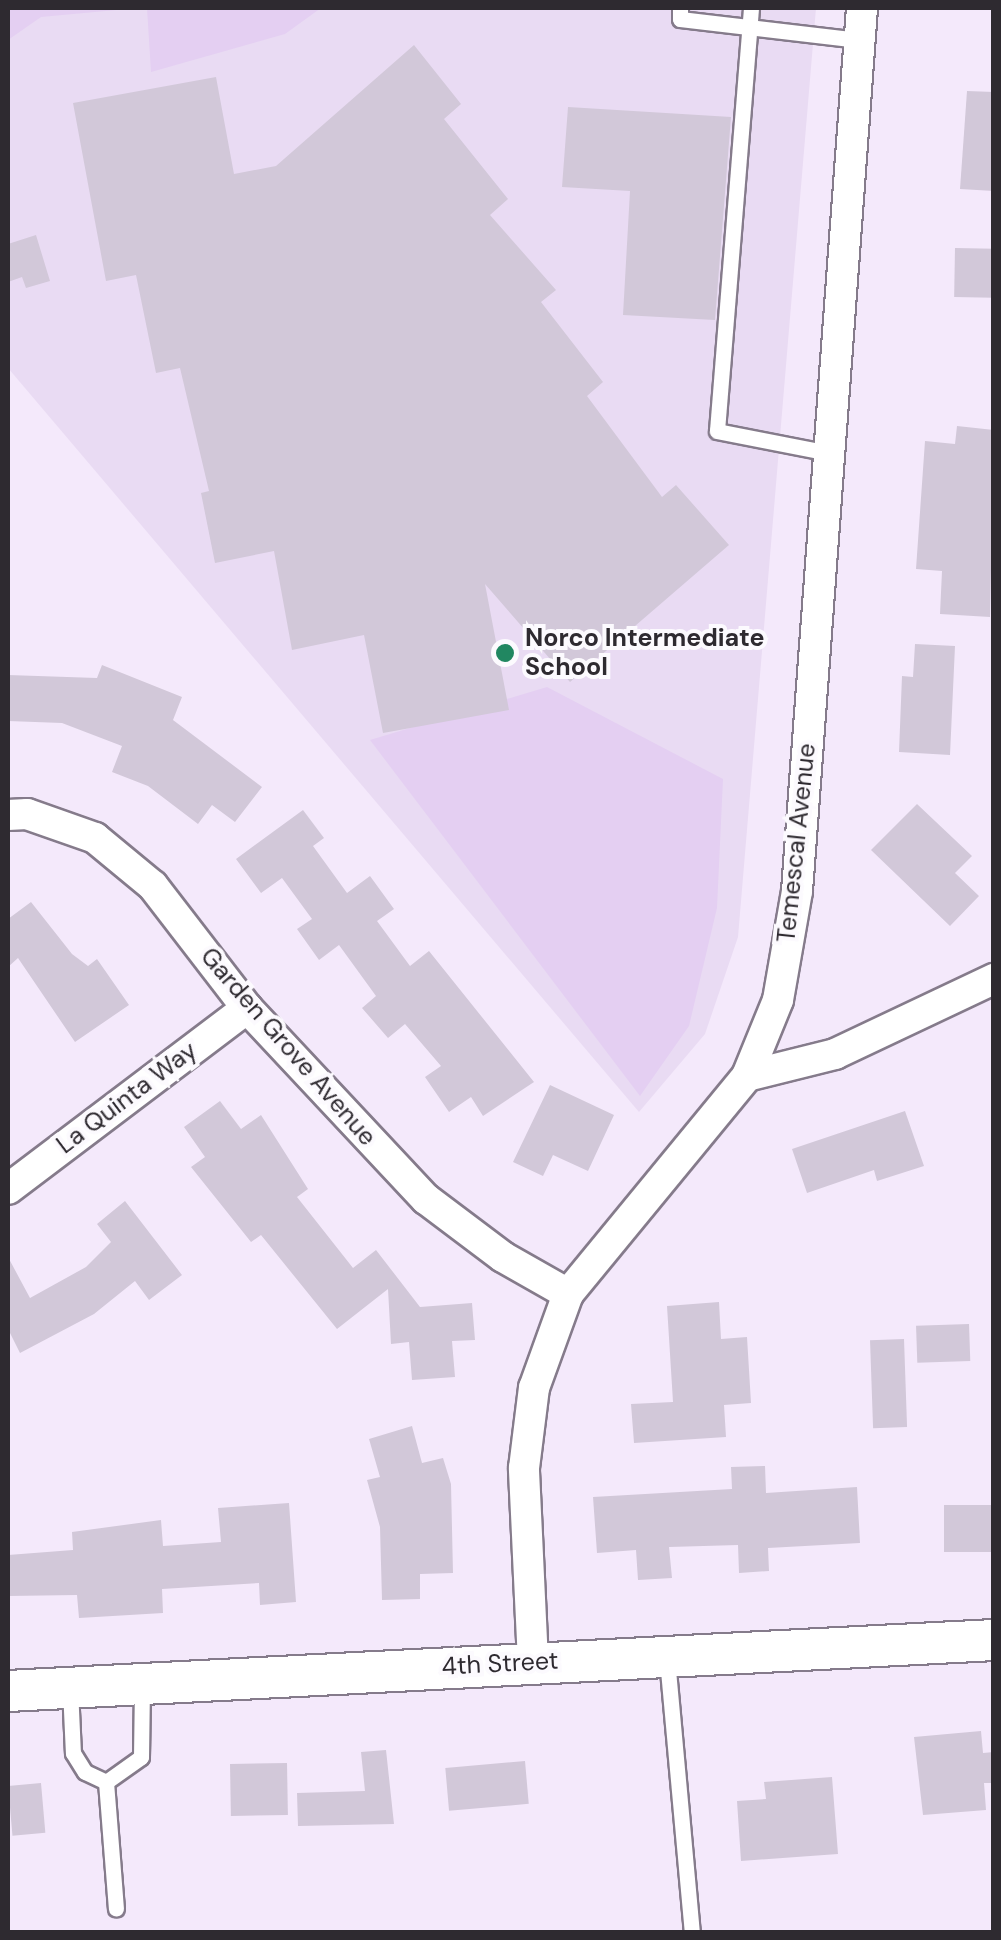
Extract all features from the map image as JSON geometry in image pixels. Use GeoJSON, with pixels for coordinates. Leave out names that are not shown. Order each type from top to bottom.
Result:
{"type":"FeatureCollection","features":[{"type":"Feature","properties":{"kind":"street","name":"Temescal Avenue"},"geometry":{"type":"LineString","coordinates":[[533,1662],[524,1468],[534,1388],[568,1294],[747,1076],[778,1000],[797,891],[862,8]]}},
{"type":"Feature","properties":{"kind":"street","name":"Garden Grove Avenue"},"geometry":{"type":"LineString","coordinates":[[8,815],[27,814],[95,838],[153,886],[247,1008],[426,1199],[568,1294]]}},
{"type":"Feature","properties":{"kind":"street"},"geometry":{"type":"LineString","coordinates":[[747,1076],[835,1054],[994,979]]}},
{"type":"Feature","properties":{"kind":"street","name":"La Quinta Way"},"geometry":{"type":"LineString","coordinates":[[8,1188],[247,1008]]}},
{"type":"Feature","properties":{"kind":"street","name":"4th Street"},"geometry":{"type":"LineString","coordinates":[[8,1691],[994,1640]]}},
{"type":"Feature","properties":{"kind":"lane"},"geometry":{"type":"LineString","coordinates":[[680,8],[680,19],[749,31],[859,40]]}},
{"type":"Feature","properties":{"kind":"lane"},"geometry":{"type":"LineString","coordinates":[[751,8],[717,432],[829,453]]}},
{"type":"Feature","properties":{"kind":"lane"},"geometry":{"type":"LineString","coordinates":[[666,1656],[692,1932]]}},
{"type":"Feature","properties":{"kind":"lane"},"geometry":{"type":"LineString","coordinates":[[106,1782],[141,1758],[142,1684]]}},
{"type":"Feature","properties":{"kind":"lane"},"geometry":{"type":"LineString","coordinates":[[70,1688],[74,1754],[85,1772],[106,1782]]}},
{"type":"Feature","properties":{"kind":"lane"},"geometry":{"type":"LineString","coordinates":[[106,1782],[116,1909]]}},
{"type":"Feature","properties":{"kind":"shaded area","name":"Norco Intermediate School"},"geometry":{"type":"Polygon","coordinates":[[[8,8],[816,8],[738,937],[705,1034],[639,1112],[8,368],[8,8]]]}},
{"type":"Feature","properties":{"kind":"shaded area"},"geometry":{"type":"Polygon","coordinates":[[[8,8],[138,8],[41,17],[8,40],[8,8]]]}},
{"type":"Feature","properties":{"kind":"shaded area"},"geometry":{"type":"Polygon","coordinates":[[[147,8],[321,8],[285,34],[151,72],[147,8]]]}},
{"type":"Feature","properties":{"kind":"shaded area"},"geometry":{"type":"Polygon","coordinates":[[[547,687],[723,779],[717,908],[689,1026],[640,1096],[370,740],[547,687]]]}},
{"type":"Feature","properties":{"kind":"building"},"geometry":{"type":"Polygon","coordinates":[[[414,45],[461,104],[444,119],[508,199],[490,215],[556,290],[541,302],[603,382],[587,396],[662,497],[676,485],[729,545],[570,682],[485,584],[509,710],[383,733],[364,635],[292,650],[274,551],[215,563],[201,493],[209,491],[180,368],[156,373],[136,275],[106,281],[73,103],[216,77],[234,174],[276,166],[414,45]]]}},
{"type":"Feature","properties":{"kind":"building"},"geometry":{"type":"Polygon","coordinates":[[[967,91],[994,92],[994,191],[960,189],[967,91]]]}},
{"type":"Feature","properties":{"kind":"building"},"geometry":{"type":"Polygon","coordinates":[[[568,107],[731,117],[715,320],[623,315],[630,191],[562,187],[568,107]]]}},
{"type":"Feature","properties":{"kind":"building"},"geometry":{"type":"Polygon","coordinates":[[[36,235],[50,281],[26,288],[22,277],[8,282],[8,244],[36,235]]]}},
{"type":"Feature","properties":{"kind":"building"},"geometry":{"type":"Polygon","coordinates":[[[955,248],[994,249],[993,298],[954,297],[955,248]]]}},
{"type":"Feature","properties":{"kind":"building"},"geometry":{"type":"Polygon","coordinates":[[[957,426],[994,430],[990,617],[940,614],[942,571],[916,569],[925,441],[955,444],[957,426]]]}},
{"type":"Feature","properties":{"kind":"building"},"geometry":{"type":"Polygon","coordinates":[[[915,644],[955,646],[950,755],[899,752],[902,676],[913,677],[915,644]]]}},
{"type":"Feature","properties":{"kind":"building"},"geometry":{"type":"Polygon","coordinates":[[[102,665],[182,697],[173,720],[262,787],[235,822],[212,805],[198,824],[148,786],[112,772],[122,746],[62,723],[8,721],[8,675],[97,678],[102,665]]]}},
{"type":"Feature","properties":{"kind":"building"},"geometry":{"type":"Polygon","coordinates":[[[917,804],[972,856],[955,873],[979,896],[950,926],[871,850],[917,804]]]}},
{"type":"Feature","properties":{"kind":"building"},"geometry":{"type":"Polygon","coordinates":[[[303,810],[324,838],[313,846],[347,893],[370,876],[394,909],[377,921],[410,966],[429,951],[534,1082],[483,1116],[471,1097],[449,1112],[425,1077],[441,1066],[405,1024],[388,1038],[362,1008],[376,996],[339,945],[319,960],[297,929],[312,919],[282,878],[261,893],[236,859],[303,810]]]}},
{"type":"Feature","properties":{"kind":"building"},"geometry":{"type":"Polygon","coordinates":[[[31,902],[72,954],[88,966],[97,959],[129,1005],[75,1042],[18,958],[8,967],[8,919],[31,902]]]}},
{"type":"Feature","properties":{"kind":"building"},"geometry":{"type":"Polygon","coordinates":[[[550,1085],[614,1115],[588,1171],[553,1155],[543,1176],[513,1162],[550,1085]]]}},
{"type":"Feature","properties":{"kind":"building"},"geometry":{"type":"Polygon","coordinates":[[[220,1101],[241,1129],[261,1115],[308,1189],[297,1197],[353,1268],[376,1250],[420,1307],[472,1303],[475,1340],[452,1341],[455,1377],[412,1380],[409,1342],[391,1344],[388,1289],[337,1329],[261,1235],[251,1242],[191,1167],[205,1157],[184,1127],[220,1101]]]}},
{"type":"Feature","properties":{"kind":"building"},"geometry":{"type":"Polygon","coordinates":[[[905,1111],[924,1166],[877,1181],[874,1170],[807,1193],[792,1149],[905,1111]]]}},
{"type":"Feature","properties":{"kind":"building"},"geometry":{"type":"Polygon","coordinates":[[[125,1201],[182,1275],[149,1300],[135,1281],[94,1314],[20,1353],[8,1329],[8,1257],[30,1298],[86,1267],[111,1242],[97,1224],[125,1201]]]}},
{"type":"Feature","properties":{"kind":"building"},"geometry":{"type":"Polygon","coordinates":[[[719,1302],[721,1339],[747,1337],[751,1403],[724,1405],[726,1437],[634,1443],[631,1404],[673,1402],[667,1306],[719,1302]]]}},
{"type":"Feature","properties":{"kind":"building"},"geometry":{"type":"Polygon","coordinates":[[[969,1324],[970,1361],[917,1363],[916,1326],[969,1324]]]}},
{"type":"Feature","properties":{"kind":"building"},"geometry":{"type":"Polygon","coordinates":[[[904,1339],[907,1427],[873,1428],[870,1340],[904,1339]]]}},
{"type":"Feature","properties":{"kind":"building"},"geometry":{"type":"Polygon","coordinates":[[[412,1426],[422,1463],[443,1458],[451,1484],[453,1573],[420,1574],[420,1599],[382,1600],[380,1527],[367,1480],[380,1477],[369,1439],[412,1426]]]}},
{"type":"Feature","properties":{"kind":"building"},"geometry":{"type":"Polygon","coordinates":[[[765,1466],[766,1493],[857,1487],[860,1543],[768,1548],[769,1571],[739,1573],[738,1545],[669,1547],[672,1578],[638,1580],[636,1550],[597,1553],[593,1497],[732,1489],[731,1467],[765,1466]]]}},
{"type":"Feature","properties":{"kind":"building"},"geometry":{"type":"Polygon","coordinates":[[[289,1503],[296,1602],[260,1605],[259,1583],[162,1589],[163,1613],[79,1618],[77,1595],[8,1596],[8,1555],[73,1550],[72,1532],[161,1520],[163,1546],[221,1542],[218,1508],[289,1503]]]}},
{"type":"Feature","properties":{"kind":"building"},"geometry":{"type":"Polygon","coordinates":[[[944,1505],[994,1505],[994,1552],[944,1552],[944,1505]]]}},
{"type":"Feature","properties":{"kind":"building"},"geometry":{"type":"Polygon","coordinates":[[[981,1731],[983,1753],[994,1752],[994,1783],[984,1783],[986,1810],[923,1815],[914,1737],[981,1731]]]}},
{"type":"Feature","properties":{"kind":"building"},"geometry":{"type":"Polygon","coordinates":[[[386,1750],[394,1824],[298,1826],[297,1793],[365,1791],[361,1752],[386,1750]]]}},
{"type":"Feature","properties":{"kind":"building"},"geometry":{"type":"Polygon","coordinates":[[[525,1761],[529,1804],[449,1811],[445,1768],[525,1761]]]}},
{"type":"Feature","properties":{"kind":"building"},"geometry":{"type":"Polygon","coordinates":[[[287,1763],[288,1815],[231,1816],[230,1764],[287,1763]]]}},
{"type":"Feature","properties":{"kind":"building"},"geometry":{"type":"Polygon","coordinates":[[[832,1777],[838,1854],[741,1861],[737,1801],[766,1799],[764,1782],[832,1777]]]}},
{"type":"Feature","properties":{"kind":"building"},"geometry":{"type":"Polygon","coordinates":[[[41,1783],[45,1833],[12,1836],[8,1786],[41,1783]]]}},
{"type":"Feature","properties":{"kind":"place","name":"Norco Intermediate School"},"geometry":{"type":"Point","coordinates":[505,653]}}]}
